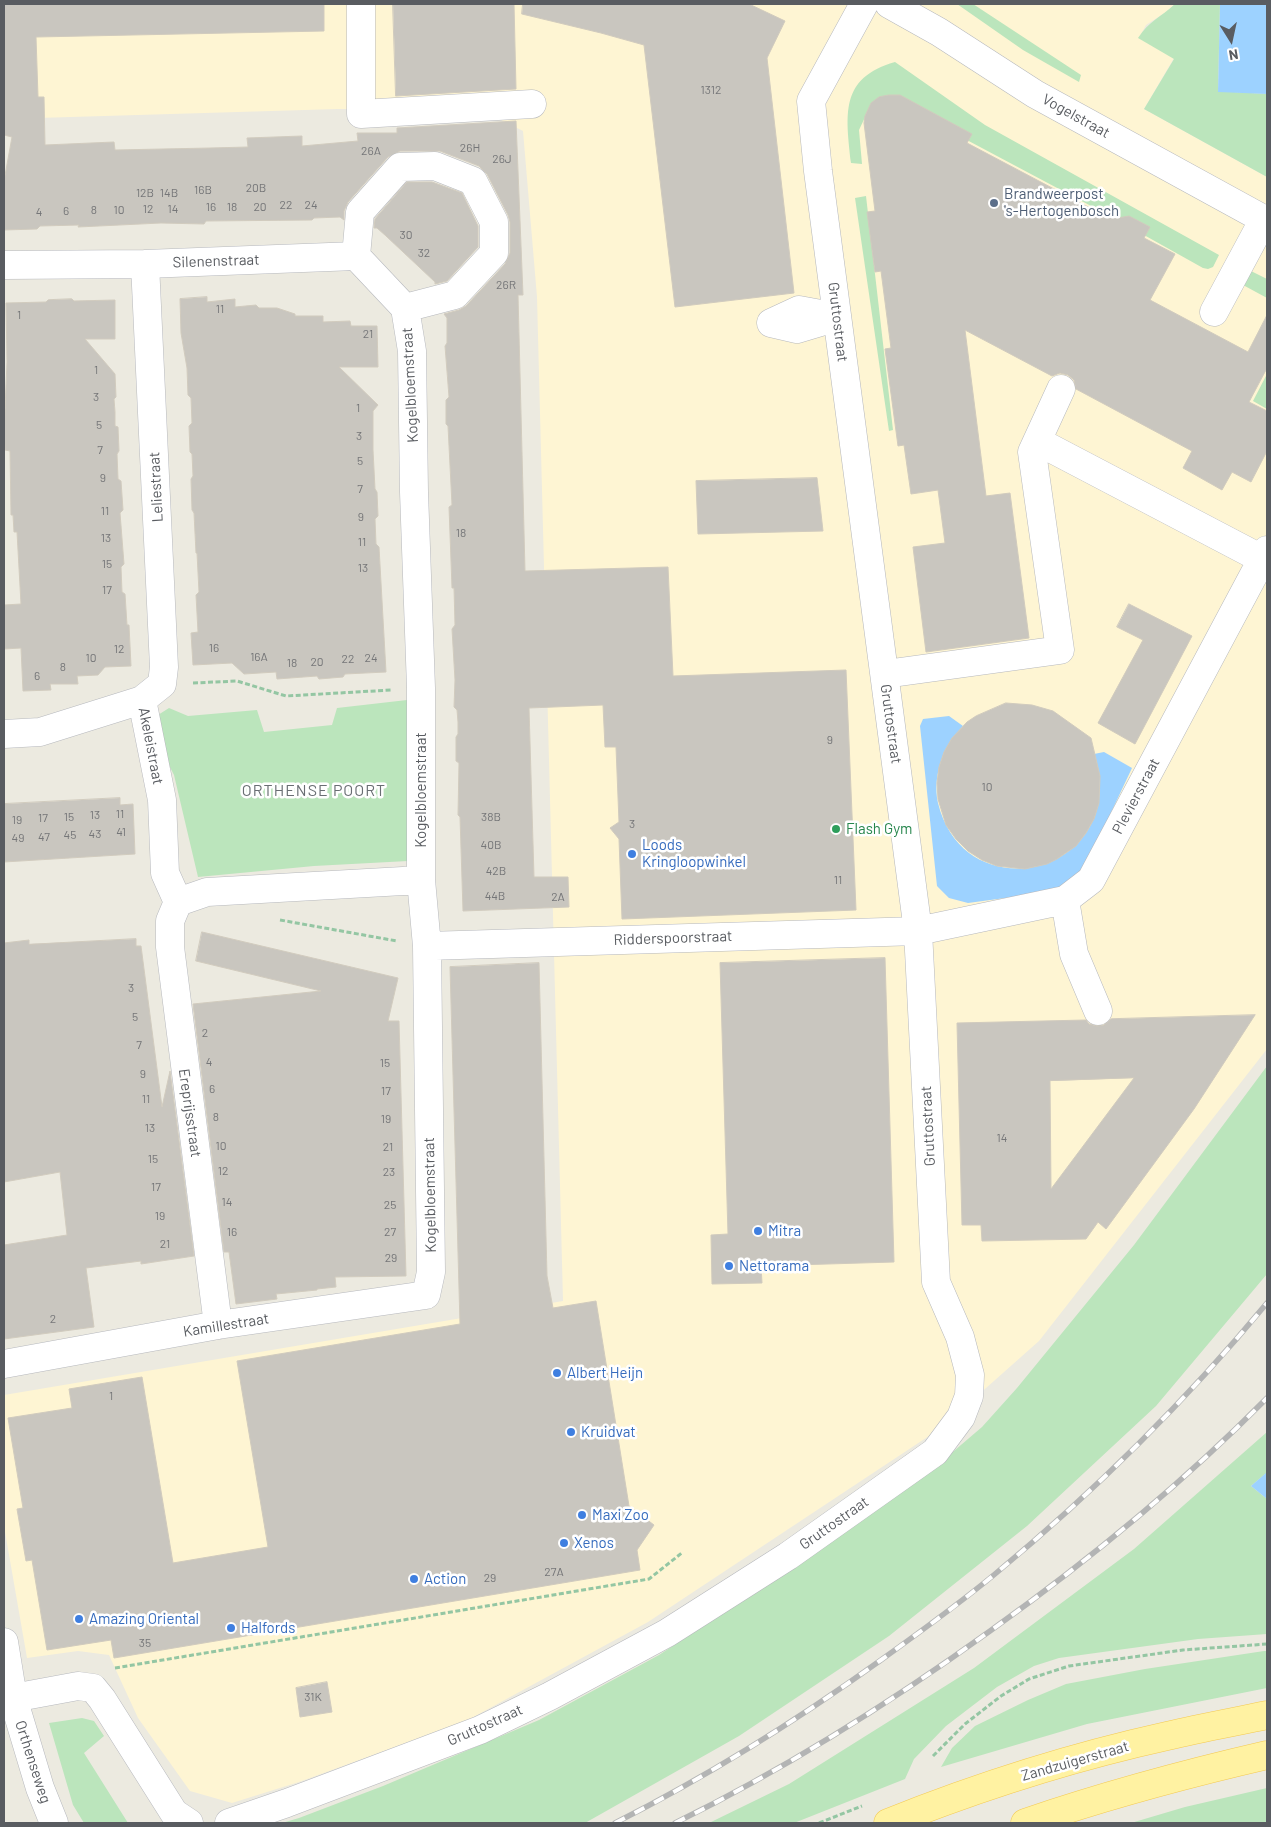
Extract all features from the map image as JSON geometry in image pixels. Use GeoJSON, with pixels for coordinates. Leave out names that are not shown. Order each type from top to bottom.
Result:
{"type":"FeatureCollection","features":[{"type":"Feature","properties":{"kind":"main road","name":"Zandzuigerstraat"},"geometry":{"type":"LineString","coordinates":[[888,1823],[1042,1769],[1165,1736],[1267,1715]]}},
{"type":"Feature","properties":{"kind":"main road"},"geometry":{"type":"LineString","coordinates":[[1025,1823],[1176,1776],[1267,1755]]}},
{"type":"Feature","properties":{"kind":"street"},"geometry":{"type":"LineString","coordinates":[[361,4],[361,114],[532,104]]}},
{"type":"Feature","properties":{"kind":"street","name":"Gruttostraat"},"geometry":{"type":"LineString","coordinates":[[230,1823],[480,1730],[550,1696],[650,1642],[788,1556],[935,1452],[961,1417],[969,1396],[970,1375],[960,1337],[936,1282],[918,931],[818,171],[811,101],[864,4]]}},
{"type":"Feature","properties":{"kind":"street","name":"Vogelstraat"},"geometry":{"type":"LineString","coordinates":[[889,4],[939,32],[1035,94],[1266,220]]}},
{"type":"Feature","properties":{"kind":"street"},"geometry":{"type":"LineString","coordinates":[[436,166],[473,181],[494,222],[494,253],[455,295],[405,308],[356,256],[360,212],[400,167],[436,166]]}},
{"type":"Feature","properties":{"kind":"street"},"geometry":{"type":"LineString","coordinates":[[1214,312],[1266,220]]}},
{"type":"Feature","properties":{"kind":"street","name":"Silenenstraat"},"geometry":{"type":"LineString","coordinates":[[4,265],[145,264],[356,256]]}},
{"type":"Feature","properties":{"kind":"street","name":"Leliestraat"},"geometry":{"type":"LineString","coordinates":[[145,264],[164,667],[152,692]]}},
{"type":"Feature","properties":{"kind":"street","name":"Kogelbloemstraat"},"geometry":{"type":"LineString","coordinates":[[405,308],[412,351],[414,502],[421,688],[421,880],[427,946],[432,1272]]}},
{"type":"Feature","properties":{"kind":"street"},"geometry":{"type":"LineString","coordinates":[[884,674],[1060,650],[1032,452],[1061,389]]}},
{"type":"Feature","properties":{"kind":"street"},"geometry":{"type":"LineString","coordinates":[[1037,442],[1265,555]]}},
{"type":"Feature","properties":{"kind":"street","name":"Plevierstraat"},"geometry":{"type":"LineString","coordinates":[[918,931],[1065,900],[1091,880],[1265,555]]}},
{"type":"Feature","properties":{"kind":"street","name":"Akeleistraat"},"geometry":{"type":"LineString","coordinates":[[4,734],[40,732],[152,692],[162,800],[165,873],[178,902]]}},
{"type":"Feature","properties":{"kind":"street"},"geometry":{"type":"LineString","coordinates":[[178,902],[207,892],[421,880]]}},
{"type":"Feature","properties":{"kind":"street"},"geometry":{"type":"LineString","coordinates":[[1065,900],[1074,954],[1098,1011]]}},
{"type":"Feature","properties":{"kind":"street","name":"Ereprijsstraat"},"geometry":{"type":"LineString","coordinates":[[178,902],[170,921],[170,947],[218,1325]]}},
{"type":"Feature","properties":{"kind":"street","name":"Ridderspoorstraat"},"geometry":{"type":"LineString","coordinates":[[427,946],[918,931]]}},
{"type":"Feature","properties":{"kind":"street","name":"Kamillestraat"},"geometry":{"type":"LineString","coordinates":[[4,1364],[218,1325],[426,1295],[432,1272]]}},
{"type":"Feature","properties":{"kind":"street","name":"Orthenseweg"},"geometry":{"type":"LineString","coordinates":[[4,1642],[13,1698],[40,1788],[54,1823]]}},
{"type":"Feature","properties":{"kind":"street"},"geometry":{"type":"LineString","coordinates":[[13,1698],[78,1686],[92,1688],[102,1699],[174,1813],[189,1823]]}},
{"type":"Feature","properties":{"kind":"path"},"geometry":{"type":"LineString","coordinates":[[152,692],[237,681],[286,696],[421,688]]}},
{"type":"Feature","properties":{"kind":"path"},"geometry":{"type":"LineString","coordinates":[[274,919],[427,946]]}},
{"type":"Feature","properties":{"kind":"path"},"geometry":{"type":"LineString","coordinates":[[92,1688],[112,1669],[649,1579],[682,1552]]}},
{"type":"Feature","properties":{"kind":"path"},"geometry":{"type":"LineString","coordinates":[[933,1756],[965,1724],[1001,1696],[1029,1680],[1078,1665],[1182,1650],[1267,1644]]}},
{"type":"Feature","properties":{"kind":"shaded area"},"geometry":{"type":"Polygon","coordinates":[[[4,4],[1175,4],[1146,25],[1139,38],[1174,58],[1144,109],[1267,177],[1267,1049],[1039,1341],[941,1428],[648,1622],[466,1721],[299,1782],[232,1803],[190,1791],[138,1718],[109,1655],[78,1651],[27,1658],[4,1526],[4,1395],[563,1301],[537,297],[523,131],[479,109],[338,109],[4,119],[4,4]]]}},
{"type":"Feature","properties":{"kind":"green space"},"geometry":{"type":"Polygon","coordinates":[[[957,4],[973,4],[1081,75],[1079,82],[1023,50],[957,4]]]}},
{"type":"Feature","properties":{"kind":"green space"},"geometry":{"type":"Polygon","coordinates":[[[1175,4],[1220,4],[1218,91],[1267,94],[1267,177],[1144,109],[1174,59],[1138,38],[1151,23],[1175,4]]]}},
{"type":"Feature","properties":{"kind":"green space"},"geometry":{"type":"Polygon","coordinates":[[[895,62],[985,125],[1219,255],[1213,267],[1203,268],[1144,235],[1128,220],[1108,215],[901,105],[867,113],[859,130],[862,164],[851,163],[848,114],[850,100],[855,88],[864,78],[877,69],[895,62]]]}},
{"type":"Feature","properties":{"kind":"green space"},"geometry":{"type":"Polygon","coordinates":[[[866,196],[893,430],[889,431],[855,198],[866,196]]]}},
{"type":"Feature","properties":{"kind":"green space"},"geometry":{"type":"Polygon","coordinates":[[[1249,270],[1267,279],[1267,298],[1243,285],[1249,270]]]}},
{"type":"Feature","properties":{"kind":"green space"},"geometry":{"type":"Polygon","coordinates":[[[1267,374],[1267,409],[1253,401],[1267,374]]]}},
{"type":"Feature","properties":{"kind":"green space"},"geometry":{"type":"Polygon","coordinates":[[[407,700],[408,861],[314,866],[198,877],[174,775],[147,722],[169,708],[188,716],[257,710],[264,732],[332,725],[337,708],[407,700]]]}},
{"type":"Feature","properties":{"kind":"green space"},"geometry":{"type":"Polygon","coordinates":[[[1267,1066],[1267,1274],[1156,1406],[1027,1526],[889,1636],[739,1736],[585,1823],[282,1823],[383,1786],[539,1720],[659,1655],[781,1575],[934,1468],[982,1427],[1017,1388],[1134,1245],[1267,1066]]]}},
{"type":"Feature","properties":{"kind":"green space"},"geometry":{"type":"Polygon","coordinates":[[[1267,1432],[1267,1475],[1265,1474],[1251,1486],[1267,1499],[1267,1634],[1198,1639],[1059,1658],[1034,1666],[997,1687],[946,1726],[914,1759],[905,1779],[794,1823],[709,1823],[789,1784],[974,1668],[1134,1549],[1267,1432]]]}},
{"type":"Feature","properties":{"kind":"green space"},"geometry":{"type":"Polygon","coordinates":[[[1267,1651],[1267,1688],[1087,1724],[941,1767],[952,1748],[975,1726],[1066,1684],[1145,1669],[1267,1651]]]}},
{"type":"Feature","properties":{"kind":"green space"},"geometry":{"type":"Polygon","coordinates":[[[82,1718],[94,1721],[104,1736],[84,1753],[128,1823],[84,1823],[73,1805],[49,1723],[82,1718]]]}},
{"type":"Feature","properties":{"kind":"green space"},"geometry":{"type":"Polygon","coordinates":[[[1267,1788],[1267,1823],[1131,1823],[1185,1807],[1267,1788]]]}},
{"type":"Feature","properties":{"kind":"water"},"geometry":{"type":"Polygon","coordinates":[[[1220,4],[1267,4],[1267,94],[1218,92],[1220,4]]]}},
{"type":"Feature","properties":{"kind":"water"},"geometry":{"type":"Polygon","coordinates":[[[949,716],[963,726],[945,752],[938,771],[938,803],[954,838],[979,859],[1009,868],[1040,865],[1068,851],[1089,828],[1099,795],[1094,754],[1104,752],[1132,768],[1083,872],[1057,891],[968,903],[949,898],[937,886],[920,726],[923,719],[949,716]]]}},
{"type":"Feature","properties":{"kind":"water"},"geometry":{"type":"Polygon","coordinates":[[[1266,1473],[1267,1475],[1267,1499],[1251,1486],[1266,1473]]]}},
{"type":"Feature","properties":{"kind":"building"},"geometry":{"type":"Polygon","coordinates":[[[4,4],[324,4],[324,31],[36,37],[38,97],[44,97],[45,145],[114,142],[115,150],[248,147],[247,138],[302,136],[302,146],[358,141],[357,133],[397,133],[397,128],[516,121],[523,295],[518,295],[525,571],[668,567],[673,676],[846,670],[856,910],[622,919],[619,839],[610,828],[619,822],[616,747],[605,747],[603,705],[529,708],[534,877],[568,877],[569,907],[463,911],[460,817],[458,815],[459,763],[456,761],[458,722],[457,710],[454,707],[455,680],[452,629],[455,625],[449,507],[452,505],[448,426],[446,424],[446,400],[449,397],[445,346],[447,343],[447,318],[444,314],[466,306],[505,264],[510,253],[510,222],[508,215],[487,174],[479,166],[440,151],[400,151],[388,157],[348,202],[344,211],[344,220],[340,217],[314,218],[312,220],[206,221],[204,224],[161,223],[78,227],[79,225],[40,226],[37,229],[4,230],[4,181],[12,137],[4,135],[4,4]]]}},
{"type":"Feature","properties":{"kind":"building"},"geometry":{"type":"Polygon","coordinates":[[[393,4],[514,4],[516,89],[396,96],[393,4]]]}},
{"type":"Feature","properties":{"kind":"building"},"geometry":{"type":"Polygon","coordinates":[[[523,4],[749,4],[785,21],[767,58],[794,293],[675,307],[644,45],[522,14],[523,4]]]}},
{"type":"Feature","properties":{"kind":"building"},"geometry":{"type":"Polygon","coordinates":[[[900,95],[972,134],[967,143],[1107,217],[1129,216],[1150,227],[1144,238],[1175,254],[1150,300],[1248,352],[1267,315],[1267,368],[1249,402],[1267,411],[1267,451],[1251,482],[1232,472],[1222,490],[1183,468],[1192,451],[1076,389],[1074,380],[1068,375],[1060,373],[1052,376],[965,330],[986,496],[1010,493],[1029,638],[926,652],[913,547],[945,543],[938,490],[911,494],[904,445],[898,446],[885,349],[891,348],[881,271],[875,272],[867,212],[875,211],[864,123],[865,116],[871,103],[879,97],[900,95]]]}},
{"type":"Feature","properties":{"kind":"building"},"geometry":{"type":"Polygon","coordinates":[[[407,182],[432,182],[462,193],[478,226],[478,247],[447,281],[435,284],[386,236],[377,228],[374,228],[375,219],[407,182]]]}},
{"type":"Feature","properties":{"kind":"building"},"geometry":{"type":"Polygon","coordinates":[[[207,297],[207,302],[235,299],[235,307],[256,305],[259,308],[277,308],[295,314],[295,316],[323,316],[323,322],[350,321],[351,326],[377,326],[378,367],[339,367],[378,405],[373,411],[373,450],[378,516],[375,519],[376,544],[379,547],[386,672],[345,674],[343,677],[319,679],[317,676],[277,679],[276,672],[244,674],[232,663],[193,665],[191,633],[198,632],[196,595],[199,592],[194,513],[192,510],[191,479],[193,476],[189,426],[192,423],[191,398],[188,395],[187,368],[181,333],[180,299],[207,297]]]}},
{"type":"Feature","properties":{"kind":"building"},"geometry":{"type":"Polygon","coordinates":[[[72,299],[74,301],[115,300],[115,339],[85,339],[115,374],[115,426],[118,427],[119,451],[117,454],[118,479],[121,481],[123,510],[120,513],[124,564],[121,567],[122,592],[125,594],[127,625],[129,625],[131,666],[105,667],[98,675],[77,676],[78,684],[50,684],[51,690],[23,691],[21,648],[4,649],[4,605],[21,604],[17,532],[14,532],[13,515],[11,515],[10,451],[5,450],[4,433],[7,362],[6,303],[72,299]]]}},
{"type":"Feature","properties":{"kind":"building"},"geometry":{"type":"Polygon","coordinates":[[[817,478],[823,531],[698,534],[696,481],[817,478]]]}},
{"type":"Feature","properties":{"kind":"building"},"geometry":{"type":"Polygon","coordinates":[[[1129,604],[1192,636],[1135,744],[1098,723],[1143,640],[1117,627],[1129,604]]]}},
{"type":"Feature","properties":{"kind":"building"},"geometry":{"type":"Polygon","coordinates":[[[1006,703],[1032,705],[1053,711],[1091,738],[1100,776],[1099,803],[1094,819],[1076,846],[1047,864],[1025,869],[997,866],[982,860],[968,851],[946,825],[938,799],[939,767],[944,752],[952,738],[967,722],[976,716],[1006,703]]]}},
{"type":"Feature","properties":{"kind":"building"},"geometry":{"type":"Polygon","coordinates":[[[120,798],[120,805],[133,804],[135,854],[4,862],[4,804],[120,798]]]}},
{"type":"Feature","properties":{"kind":"building"},"geometry":{"type":"Polygon","coordinates":[[[202,932],[398,978],[388,1021],[399,1021],[406,1276],[335,1277],[336,1287],[276,1294],[277,1299],[236,1304],[229,1252],[224,1252],[193,1004],[321,991],[196,961],[202,932]]]}},
{"type":"Feature","properties":{"kind":"building"},"geometry":{"type":"Polygon","coordinates":[[[136,939],[136,946],[141,946],[162,1107],[170,1071],[194,1256],[141,1264],[141,1261],[86,1268],[94,1327],[4,1339],[4,1245],[67,1235],[60,1172],[4,1182],[4,943],[29,940],[29,944],[136,939]]]}},
{"type":"Feature","properties":{"kind":"building"},"geometry":{"type":"Polygon","coordinates":[[[885,958],[894,1262],[761,1266],[762,1283],[712,1284],[711,1235],[728,1234],[720,963],[885,958]]]}},
{"type":"Feature","properties":{"kind":"building"},"geometry":{"type":"Polygon","coordinates":[[[539,963],[547,1276],[553,1308],[596,1301],[629,1506],[654,1525],[637,1550],[640,1570],[114,1658],[111,1640],[47,1650],[32,1560],[26,1561],[17,1509],[23,1508],[8,1418],[72,1408],[69,1389],[142,1377],[173,1563],[268,1547],[237,1361],[460,1324],[450,967],[539,963]]]}},
{"type":"Feature","properties":{"kind":"building"},"geometry":{"type":"Polygon","coordinates":[[[1255,1015],[1194,1109],[1106,1229],[1098,1222],[1086,1239],[982,1241],[981,1225],[962,1225],[957,1023],[1086,1020],[1089,1024],[1097,1026],[1104,1025],[1111,1019],[1255,1015]],[[1134,1078],[1050,1081],[1051,1189],[1134,1078]]]}},
{"type":"Feature","properties":{"kind":"building"},"geometry":{"type":"Polygon","coordinates":[[[327,1682],[332,1712],[300,1717],[296,1688],[327,1682]]]}},
{"type":"Feature","properties":{"kind":"railway"},"geometry":{"type":"LineString","coordinates":[[615,1823],[718,1767],[817,1705],[939,1618],[981,1585],[1068,1511],[1137,1445],[1204,1376],[1267,1303]]}},
{"type":"Feature","properties":{"kind":"railway"},"geometry":{"type":"LineString","coordinates":[[675,1823],[797,1758],[914,1684],[990,1631],[1063,1577],[1168,1491],[1267,1398]]}},
{"type":"Feature","properties":{"kind":"place","name":"Brandweerpost 's-Hertogenbosch"},"geometry":{"type":"Point","coordinates":[994,203]}},
{"type":"Feature","properties":{"kind":"place","name":"Flash Gym"},"geometry":{"type":"Point","coordinates":[836,829]}},
{"type":"Feature","properties":{"kind":"place","name":"Loods Kringloopwinkel"},"geometry":{"type":"Point","coordinates":[632,854]}},
{"type":"Feature","properties":{"kind":"place","name":"Mitra"},"geometry":{"type":"Point","coordinates":[758,1231]}},
{"type":"Feature","properties":{"kind":"place","name":"Nettorama"},"geometry":{"type":"Point","coordinates":[729,1266]}},
{"type":"Feature","properties":{"kind":"place","name":"Albert Heijn"},"geometry":{"type":"Point","coordinates":[557,1373]}},
{"type":"Feature","properties":{"kind":"place","name":"Kruidvat"},"geometry":{"type":"Point","coordinates":[571,1432]}},
{"type":"Feature","properties":{"kind":"place","name":"Maxi Zoo"},"geometry":{"type":"Point","coordinates":[582,1515]}},
{"type":"Feature","properties":{"kind":"place","name":"Xenos"},"geometry":{"type":"Point","coordinates":[564,1543]}},
{"type":"Feature","properties":{"kind":"place","name":"Action"},"geometry":{"type":"Point","coordinates":[414,1579]}},
{"type":"Feature","properties":{"kind":"place","name":"Amazing Oriental"},"geometry":{"type":"Point","coordinates":[79,1619]}},
{"type":"Feature","properties":{"kind":"place","name":"Halfords"},"geometry":{"type":"Point","coordinates":[231,1628]}},
{"type":"Feature","properties":{"kind":"district","name":"ORTHENSE POORT"},"geometry":{"type":"Point","coordinates":[314,791]}}]}
